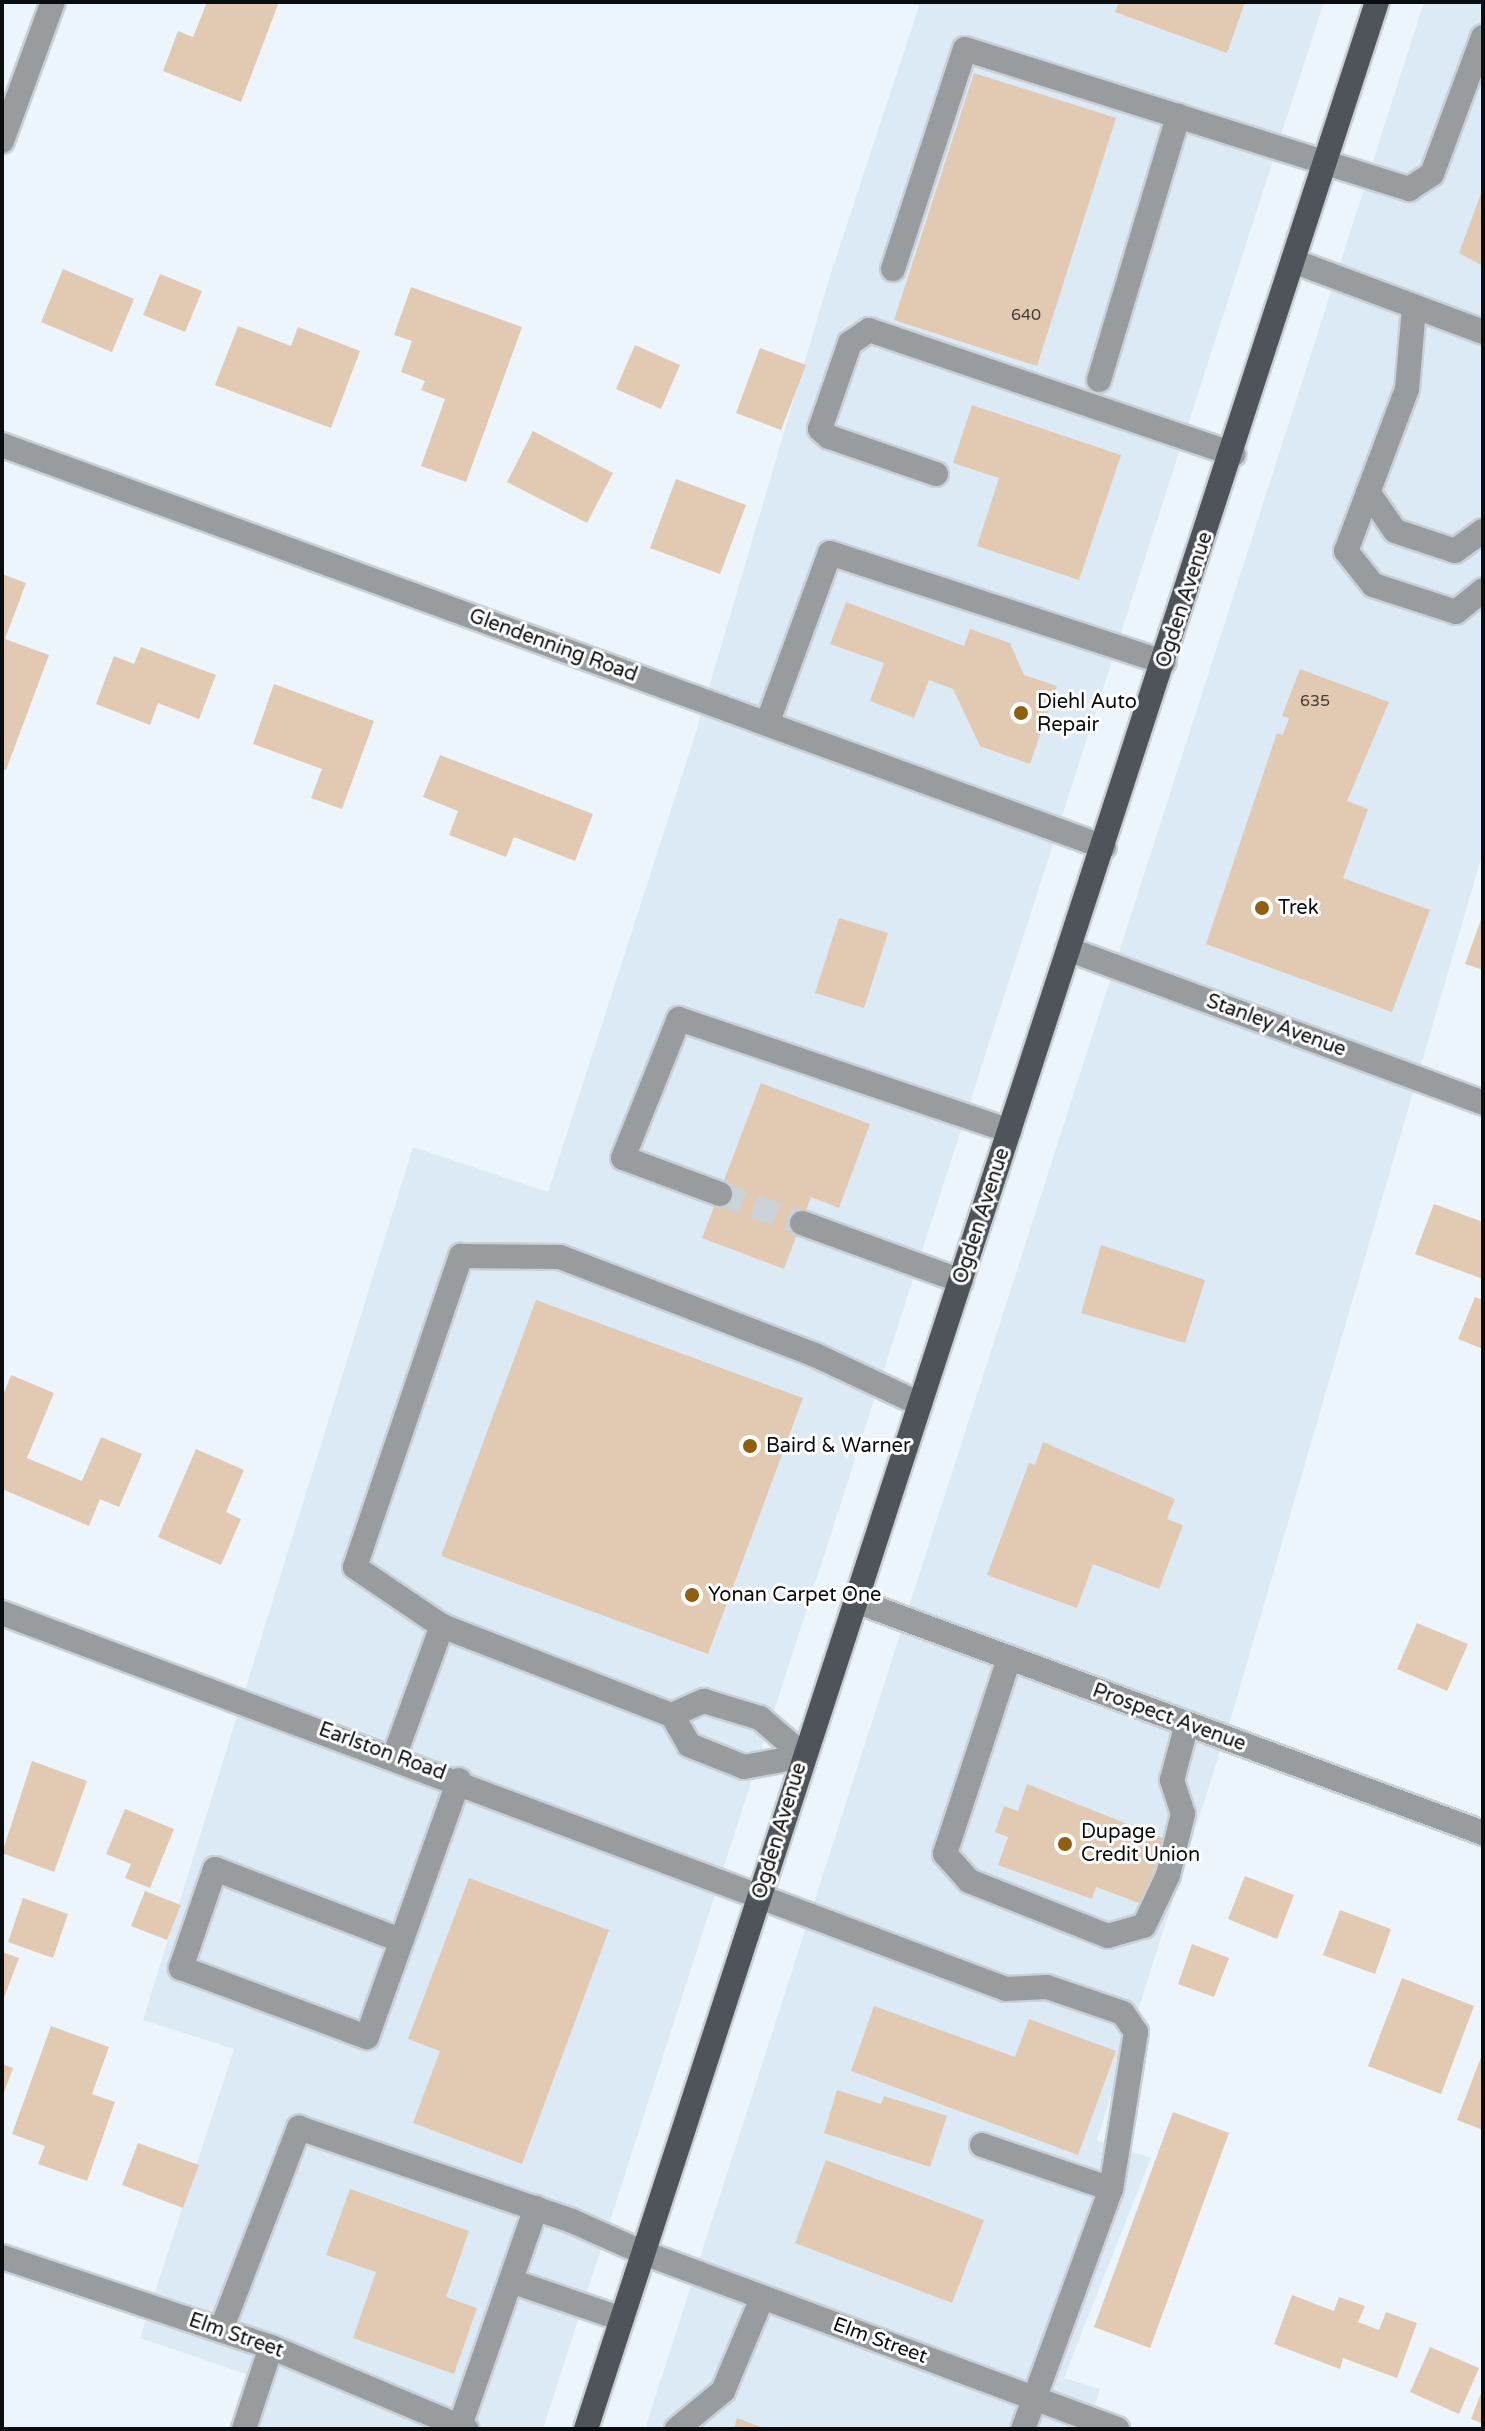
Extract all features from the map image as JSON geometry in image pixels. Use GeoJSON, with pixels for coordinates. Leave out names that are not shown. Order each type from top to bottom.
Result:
{"type":"FeatureCollection","features":[{"type":"Feature","properties":{"kind":"main road","name":"Ogden Avenue"},"geometry":{"type":"LineString","coordinates":[[586,2429],[1233,454],[1377,2]]}},
{"type":"Feature","properties":{"kind":"street"},"geometry":{"type":"LineString","coordinates":[[2,141],[53,2]]}},
{"type":"Feature","properties":{"kind":"street"},"geometry":{"type":"LineString","coordinates":[[893,269],[965,49],[1409,189],[1432,174],[1483,37]]}},
{"type":"Feature","properties":{"kind":"street"},"geometry":{"type":"LineString","coordinates":[[1099,380],[1178,116]]}},
{"type":"Feature","properties":{"kind":"street"},"geometry":{"type":"LineString","coordinates":[[1293,261],[1483,332]]}},
{"type":"Feature","properties":{"kind":"street"},"geometry":{"type":"LineString","coordinates":[[1414,308],[1407,389],[1346,551],[1373,585],[1456,612],[1483,590]]}},
{"type":"Feature","properties":{"kind":"street"},"geometry":{"type":"LineString","coordinates":[[936,474],[829,437],[820,429],[850,343],[869,330],[1233,454]]}},
{"type":"Feature","properties":{"kind":"street","name":"Glendenning Road"},"geometry":{"type":"LineString","coordinates":[[2,445],[1104,847]]}},
{"type":"Feature","properties":{"kind":"street"},"geometry":{"type":"LineString","coordinates":[[1368,492],[1395,531],[1455,551],[1483,531]]}},
{"type":"Feature","properties":{"kind":"street"},"geometry":{"type":"LineString","coordinates":[[767,724],[830,553],[1164,662]]}},
{"type":"Feature","properties":{"kind":"street","name":"Stanley Avenue"},"geometry":{"type":"LineString","coordinates":[[1070,950],[1483,1103]]}},
{"type":"Feature","properties":{"kind":"street"},"geometry":{"type":"LineString","coordinates":[[720,1194],[623,1158],[679,1019],[1010,1131]]}},
{"type":"Feature","properties":{"kind":"street"},"geometry":{"type":"LineString","coordinates":[[802,1223],[961,1281]]}},
{"type":"Feature","properties":{"kind":"street"},"geometry":{"type":"LineString","coordinates":[[804,1756],[744,1767],[689,1745],[672,1715],[442,1626],[355,1567],[461,1256],[560,1257],[815,1355],[920,1404]]}},
{"type":"Feature","properties":{"kind":"street","name":"Prospect Avenue"},"geometry":{"type":"LineString","coordinates":[[856,1601],[1483,1833]]}},
{"type":"Feature","properties":{"kind":"street","name":"Earlston Road"},"geometry":{"type":"LineString","coordinates":[[2,1613],[459,1780],[1006,1989],[1047,1987],[1123,2013],[1136,2032],[1111,2189],[1023,2429]]}},
{"type":"Feature","properties":{"kind":"street"},"geometry":{"type":"LineString","coordinates":[[394,1757],[442,1626]]}},
{"type":"Feature","properties":{"kind":"street"},"geometry":{"type":"LineString","coordinates":[[1009,1659],[945,1854],[969,1881],[1108,1936],[1144,1926],[1168,1875],[1183,1814],[1172,1780],[1187,1724]]}},
{"type":"Feature","properties":{"kind":"street"},"geometry":{"type":"LineString","coordinates":[[672,1715],[704,1701],[760,1718],[804,1756]]}},
{"type":"Feature","properties":{"kind":"street"},"geometry":{"type":"LineString","coordinates":[[400,1940],[215,1869],[181,1968],[367,2037],[459,1780]]}},
{"type":"Feature","properties":{"kind":"street","name":"Elm Street"},"geometry":{"type":"LineString","coordinates":[[221,2330],[299,2128],[536,2208],[762,2298],[1117,2429]]}},
{"type":"Feature","properties":{"kind":"street"},"geometry":{"type":"LineString","coordinates":[[982,2145],[1111,2189]]}},
{"type":"Feature","properties":{"kind":"street"},"geometry":{"type":"LineString","coordinates":[[463,2428],[536,2208]]}},
{"type":"Feature","properties":{"kind":"street","name":"Elm Street"},"geometry":{"type":"LineString","coordinates":[[2,2257],[271,2347],[463,2428]]}},
{"type":"Feature","properties":{"kind":"street"},"geometry":{"type":"LineString","coordinates":[[511,2281],[622,2319]]}},
{"type":"Feature","properties":{"kind":"street"},"geometry":{"type":"LineString","coordinates":[[677,2429],[723,2391],[762,2298]]}},
{"type":"Feature","properties":{"kind":"street"},"geometry":{"type":"LineString","coordinates":[[244,2429],[271,2347]]}},
{"type":"Feature","properties":{"kind":"shaded area"},"geometry":{"type":"Polygon","coordinates":[[[908,2],[1324,2],[543,2429],[229,2429],[246,2374],[140,2338],[234,2049],[143,2020],[413,1147],[548,1192],[695,735],[829,279],[919,6],[908,2]]]}},
{"type":"Feature","properties":{"kind":"shaded area"},"geometry":{"type":"Polygon","coordinates":[[[1424,2],[1483,2],[1483,852],[1236,1701],[1097,2140],[1151,2158],[1064,2378],[1100,2389],[1087,2429],[645,2429],[1424,2]]]}},
{"type":"Feature","properties":{"kind":"building"},"geometry":{"type":"Polygon","coordinates":[[[207,2],[279,2],[241,102],[163,71],[178,31],[193,37],[207,2]]]}},
{"type":"Feature","properties":{"kind":"building"},"geometry":{"type":"Polygon","coordinates":[[[1119,2],[1245,2],[1227,53],[1115,12],[1119,2]]]}},
{"type":"Feature","properties":{"kind":"building"},"geometry":{"type":"Polygon","coordinates":[[[974,73],[1116,118],[1037,366],[894,320],[974,73]]]}},
{"type":"Feature","properties":{"kind":"building"},"geometry":{"type":"Polygon","coordinates":[[[1483,188],[1483,266],[1459,253],[1483,188]]]}},
{"type":"Feature","properties":{"kind":"building"},"geometry":{"type":"Polygon","coordinates":[[[63,269],[134,299],[112,352],[41,322],[63,269]]]}},
{"type":"Feature","properties":{"kind":"building"},"geometry":{"type":"Polygon","coordinates":[[[160,274],[202,291],[185,332],[143,315],[160,274]]]}},
{"type":"Feature","properties":{"kind":"building"},"geometry":{"type":"Polygon","coordinates":[[[411,287],[522,327],[466,482],[421,466],[445,399],[421,390],[425,381],[401,372],[412,341],[394,335],[411,287]]]}},
{"type":"Feature","properties":{"kind":"building"},"geometry":{"type":"Polygon","coordinates":[[[238,326],[291,346],[298,327],[360,351],[331,428],[215,385],[238,326]]]}},
{"type":"Feature","properties":{"kind":"building"},"geometry":{"type":"Polygon","coordinates":[[[635,345],[680,365],[661,409],[616,389],[635,345]]]}},
{"type":"Feature","properties":{"kind":"building"},"geometry":{"type":"Polygon","coordinates":[[[760,348],[806,365],[781,430],[736,413],[760,348]]]}},
{"type":"Feature","properties":{"kind":"building"},"geometry":{"type":"Polygon","coordinates":[[[972,405],[1121,455],[1079,580],[977,546],[999,478],[953,463],[972,405]]]}},
{"type":"Feature","properties":{"kind":"building"},"geometry":{"type":"Polygon","coordinates":[[[533,431],[613,473],[587,523],[507,482],[533,431]]]}},
{"type":"Feature","properties":{"kind":"building"},"geometry":{"type":"Polygon","coordinates":[[[676,479],[746,505],[720,574],[650,548],[676,479]]]}},
{"type":"Feature","properties":{"kind":"building"},"geometry":{"type":"Polygon","coordinates":[[[2,574],[26,583],[5,639],[49,655],[6,770],[2,769],[2,574]]]}},
{"type":"Feature","properties":{"kind":"building"},"geometry":{"type":"Polygon","coordinates":[[[846,602],[964,646],[970,629],[1010,643],[1024,675],[1057,686],[1030,764],[980,746],[953,689],[929,680],[914,718],[870,701],[884,663],[830,644],[846,602]]]}},
{"type":"Feature","properties":{"kind":"building"},"geometry":{"type":"Polygon","coordinates":[[[141,647],[216,675],[199,719],[158,703],[150,725],[96,704],[114,656],[134,664],[141,647]]]}},
{"type":"Feature","properties":{"kind":"building"},"geometry":{"type":"Polygon","coordinates":[[[1300,669],[1389,702],[1347,801],[1368,809],[1343,878],[1430,910],[1392,1012],[1206,944],[1277,733],[1283,735],[1289,718],[1282,716],[1300,669]]]}},
{"type":"Feature","properties":{"kind":"building"},"geometry":{"type":"Polygon","coordinates":[[[274,684],[374,721],[342,809],[311,798],[322,769],[253,744],[274,684]]]}},
{"type":"Feature","properties":{"kind":"building"},"geometry":{"type":"Polygon","coordinates":[[[440,755],[593,814],[575,861],[514,837],[506,857],[449,835],[458,811],[423,797],[440,755]]]}},
{"type":"Feature","properties":{"kind":"building"},"geometry":{"type":"Polygon","coordinates":[[[1483,914],[1483,970],[1465,964],[1483,914]]]}},
{"type":"Feature","properties":{"kind":"building"},"geometry":{"type":"Polygon","coordinates":[[[839,918],[888,933],[864,1008],[815,993],[839,918]]]}},
{"type":"Feature","properties":{"kind":"building"},"geometry":{"type":"Polygon","coordinates":[[[761,1083],[870,1124],[839,1208],[811,1197],[784,1269],[702,1238],[761,1083]]]}},
{"type":"Feature","properties":{"kind":"building"},"geometry":{"type":"Polygon","coordinates":[[[1434,1204],[1483,1222],[1483,1279],[1415,1254],[1434,1204]]]}},
{"type":"Feature","properties":{"kind":"building"},"geometry":{"type":"Polygon","coordinates":[[[1101,1245],[1205,1280],[1185,1343],[1081,1313],[1101,1245]]]}},
{"type":"Feature","properties":{"kind":"building"},"geometry":{"type":"Polygon","coordinates":[[[1475,1297],[1483,1300],[1483,1349],[1458,1339],[1475,1297]]]}},
{"type":"Feature","properties":{"kind":"building"},"geometry":{"type":"Polygon","coordinates":[[[536,1300],[803,1398],[708,1654],[441,1556],[536,1300]]]}},
{"type":"Feature","properties":{"kind":"building"},"geometry":{"type":"Polygon","coordinates":[[[11,1375],[54,1393],[27,1458],[82,1481],[101,1437],[142,1454],[119,1507],[100,1499],[89,1526],[2,1489],[2,1398],[11,1375]]]}},
{"type":"Feature","properties":{"kind":"building"},"geometry":{"type":"Polygon","coordinates":[[[1043,1442],[1175,1499],[1167,1519],[1183,1525],[1159,1589],[1093,1564],[1077,1608],[987,1575],[1029,1463],[1035,1465],[1043,1442]]]}},
{"type":"Feature","properties":{"kind":"building"},"geometry":{"type":"Polygon","coordinates":[[[196,1449],[244,1470],[226,1512],[241,1519],[221,1565],[158,1537],[196,1449]]]}},
{"type":"Feature","properties":{"kind":"building"},"geometry":{"type":"Polygon","coordinates":[[[1417,1623],[1468,1644],[1447,1691],[1397,1669],[1417,1623]]]}},
{"type":"Feature","properties":{"kind":"building"},"geometry":{"type":"Polygon","coordinates":[[[32,1761],[87,1781],[54,1872],[2,1853],[32,1761]]]}},
{"type":"Feature","properties":{"kind":"building"},"geometry":{"type":"Polygon","coordinates":[[[1027,1784],[1165,1839],[1142,1904],[1096,1887],[1092,1899],[998,1865],[1008,1837],[995,1832],[1004,1806],[1018,1811],[1027,1784]]]}},
{"type":"Feature","properties":{"kind":"building"},"geometry":{"type":"Polygon","coordinates":[[[125,1809],[174,1829],[150,1888],[125,1878],[131,1864],[106,1854],[125,1809]]]}},
{"type":"Feature","properties":{"kind":"building"},"geometry":{"type":"Polygon","coordinates":[[[1245,1876],[1294,1895],[1277,1939],[1228,1919],[1245,1876]]]}},
{"type":"Feature","properties":{"kind":"building"},"geometry":{"type":"Polygon","coordinates":[[[469,1878],[609,1930],[522,2164],[413,2123],[440,2051],[408,2039],[469,1878]]]}},
{"type":"Feature","properties":{"kind":"building"},"geometry":{"type":"Polygon","coordinates":[[[145,1891],[181,1905],[167,1940],[131,1926],[145,1891]]]}},
{"type":"Feature","properties":{"kind":"building"},"geometry":{"type":"Polygon","coordinates":[[[23,1898],[68,1914],[53,1958],[8,1942],[23,1898]]]}},
{"type":"Feature","properties":{"kind":"building"},"geometry":{"type":"Polygon","coordinates":[[[1340,1910],[1391,1929],[1375,1974],[1323,1955],[1340,1910]]]}},
{"type":"Feature","properties":{"kind":"building"},"geometry":{"type":"Polygon","coordinates":[[[1192,1944],[1229,1958],[1214,1997],[1178,1984],[1192,1944]]]}},
{"type":"Feature","properties":{"kind":"building"},"geometry":{"type":"Polygon","coordinates":[[[2,1952],[19,1958],[2,2003],[2,1952]]]}},
{"type":"Feature","properties":{"kind":"building"},"geometry":{"type":"Polygon","coordinates":[[[1402,1978],[1474,2006],[1441,2094],[1368,2066],[1402,1978]]]}},
{"type":"Feature","properties":{"kind":"building"},"geometry":{"type":"Polygon","coordinates":[[[874,2006],[1015,2057],[1029,2019],[1116,2051],[1078,2155],[851,2071],[874,2006]]]}},
{"type":"Feature","properties":{"kind":"building"},"geometry":{"type":"Polygon","coordinates":[[[51,2026],[109,2047],[92,2094],[115,2102],[87,2181],[38,2164],[45,2146],[12,2134],[51,2026]]]}},
{"type":"Feature","properties":{"kind":"building"},"geometry":{"type":"Polygon","coordinates":[[[1483,2052],[1483,2130],[1457,2120],[1483,2052]]]}},
{"type":"Feature","properties":{"kind":"building"},"geometry":{"type":"Polygon","coordinates":[[[2,2064],[13,2068],[2,2098],[2,2064]]]}},
{"type":"Feature","properties":{"kind":"building"},"geometry":{"type":"Polygon","coordinates":[[[837,2090],[881,2104],[884,2096],[947,2116],[930,2167],[824,2133],[837,2090]]]}},
{"type":"Feature","properties":{"kind":"building"},"geometry":{"type":"Polygon","coordinates":[[[1173,2112],[1229,2133],[1150,2348],[1094,2327],[1173,2112]]]}},
{"type":"Feature","properties":{"kind":"building"},"geometry":{"type":"Polygon","coordinates":[[[138,2143],[199,2165],[183,2208],[122,2185],[138,2143]]]}},
{"type":"Feature","properties":{"kind":"building"},"geometry":{"type":"Polygon","coordinates":[[[826,2160],[984,2220],[952,2303],[795,2243],[826,2160]]]}},
{"type":"Feature","properties":{"kind":"building"},"geometry":{"type":"Polygon","coordinates":[[[350,2189],[469,2231],[446,2297],[477,2308],[454,2374],[353,2338],[376,2272],[326,2255],[350,2189]]]}},
{"type":"Feature","properties":{"kind":"building"},"geometry":{"type":"Polygon","coordinates":[[[1292,2295],[1334,2311],[1339,2297],[1365,2306],[1358,2322],[1379,2330],[1386,2312],[1417,2323],[1397,2378],[1343,2358],[1340,2369],[1274,2344],[1292,2295]]]}},
{"type":"Feature","properties":{"kind":"building"},"geometry":{"type":"Polygon","coordinates":[[[1430,2347],[1479,2368],[1459,2414],[1410,2392],[1430,2347]]]}},
{"type":"Feature","properties":{"kind":"building"},"geometry":{"type":"Polygon","coordinates":[[[1483,2388],[1483,2424],[1471,2419],[1483,2388]]]}},
{"type":"Feature","properties":{"kind":"building"},"geometry":{"type":"Polygon","coordinates":[[[737,2418],[766,2429],[734,2429],[737,2418]]]}},
{"type":"Feature","properties":{"kind":"tunnel"},"geometry":{"type":"LineString","coordinates":[[720,1194],[802,1223]]}},
{"type":"Feature","properties":{"kind":"place","name":"Diehl Auto Repair"},"geometry":{"type":"Point","coordinates":[1021,713]}},
{"type":"Feature","properties":{"kind":"place","name":"Trek"},"geometry":{"type":"Point","coordinates":[1262,908]}},
{"type":"Feature","properties":{"kind":"place","name":"Baird & Warner"},"geometry":{"type":"Point","coordinates":[750,1446]}},
{"type":"Feature","properties":{"kind":"place","name":"Yonan Carpet One"},"geometry":{"type":"Point","coordinates":[692,1595]}},
{"type":"Feature","properties":{"kind":"place","name":"Dupage Credit Union"},"geometry":{"type":"Point","coordinates":[1065,1844]}}]}
